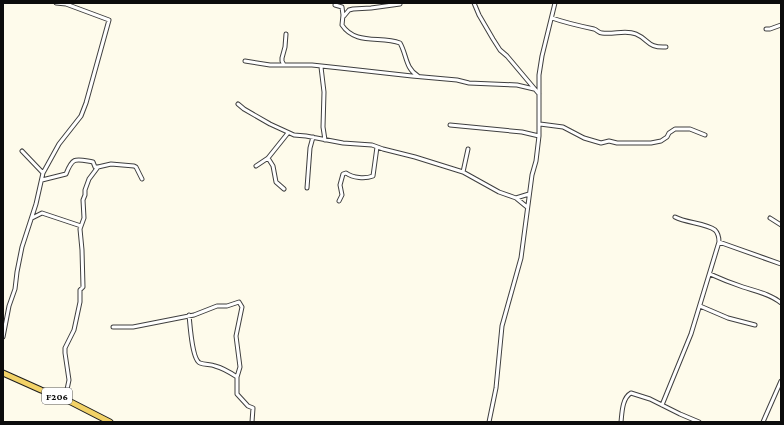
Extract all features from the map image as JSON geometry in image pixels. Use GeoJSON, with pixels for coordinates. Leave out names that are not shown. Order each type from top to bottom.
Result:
{"type":"FeatureCollection","features":[{"type":"Feature","properties":{"kind":"main road","name":"F206"},"geometry":{"type":"LineString","coordinates":[[3,373],[65,399],[110,422]]}},
{"type":"Feature","properties":{"kind":"street"},"geometry":{"type":"LineString","coordinates":[[3,337],[9,306],[15,289],[22,247],[36,204],[43,173],[59,144],[81,116],[109,20],[71,5],[56,3]]}},
{"type":"Feature","properties":{"kind":"street"},"geometry":{"type":"LineString","coordinates":[[474,3],[478,15],[492,39],[539,94]]}},
{"type":"Feature","properties":{"kind":"street"},"geometry":{"type":"LineString","coordinates":[[489,422],[496,388],[501,332],[521,258],[527,207],[532,175],[536,161],[539,136],[539,75],[555,3]]}},
{"type":"Feature","properties":{"kind":"street"},"geometry":{"type":"LineString","coordinates":[[343,20],[349,10],[353,8],[371,8],[400,4]]}},
{"type":"Feature","properties":{"kind":"street"},"geometry":{"type":"LineString","coordinates":[[335,6],[342,7],[342,25],[352,35],[362,38],[400,43],[404,51],[407,65],[414,74],[420,77]]}},
{"type":"Feature","properties":{"kind":"street"},"geometry":{"type":"LineString","coordinates":[[552,18],[602,33],[630,32],[638,34],[649,44],[657,47],[666,47]]}},
{"type":"Feature","properties":{"kind":"street"},"geometry":{"type":"LineString","coordinates":[[766,29],[781,25]]}},
{"type":"Feature","properties":{"kind":"street"},"geometry":{"type":"LineString","coordinates":[[284,64],[282,58],[286,34]]}},
{"type":"Feature","properties":{"kind":"street"},"geometry":{"type":"LineString","coordinates":[[245,61],[270,65],[284,64],[340,68],[457,80],[469,83],[517,85],[534,89]]}},
{"type":"Feature","properties":{"kind":"street"},"geometry":{"type":"LineString","coordinates":[[321,67],[324,92],[324,140]]}},
{"type":"Feature","properties":{"kind":"street"},"geometry":{"type":"LineString","coordinates":[[238,104],[270,124],[294,135],[372,145],[463,172],[499,192],[516,198],[527,207]]}},
{"type":"Feature","properties":{"kind":"street"},"geometry":{"type":"LineString","coordinates":[[540,124],[563,126],[584,138],[601,143],[609,141],[617,143],[651,143],[661,141],[675,129],[690,129],[705,135]]}},
{"type":"Feature","properties":{"kind":"street"},"geometry":{"type":"LineString","coordinates":[[450,125],[522,132],[539,136]]}},
{"type":"Feature","properties":{"kind":"street"},"geometry":{"type":"LineString","coordinates":[[256,166],[268,158],[288,133]]}},
{"type":"Feature","properties":{"kind":"street"},"geometry":{"type":"LineString","coordinates":[[307,188],[310,148],[313,137]]}},
{"type":"Feature","properties":{"kind":"street"},"geometry":{"type":"LineString","coordinates":[[339,201],[342,195],[340,185],[343,174],[346,173],[356,177],[373,176],[377,147]]}},
{"type":"Feature","properties":{"kind":"street"},"geometry":{"type":"LineString","coordinates":[[463,172],[468,149]]}},
{"type":"Feature","properties":{"kind":"street"},"geometry":{"type":"LineString","coordinates":[[22,152],[43,173]]}},
{"type":"Feature","properties":{"kind":"street"},"geometry":{"type":"LineString","coordinates":[[268,158],[274,171],[276,182],[284,189]]}},
{"type":"Feature","properties":{"kind":"street"},"geometry":{"type":"LineString","coordinates":[[42,180],[66,174],[70,164],[75,160],[93,162],[95,167],[98,168]]}},
{"type":"Feature","properties":{"kind":"street"},"geometry":{"type":"LineString","coordinates":[[65,399],[69,380],[65,353],[74,330],[80,302],[80,290],[83,287],[80,233],[84,218],[83,200],[85,190],[89,179],[98,168],[111,164],[134,166],[142,179]]}},
{"type":"Feature","properties":{"kind":"street"},"geometry":{"type":"LineString","coordinates":[[516,198],[529,194]]}},
{"type":"Feature","properties":{"kind":"street"},"geometry":{"type":"LineString","coordinates":[[32,218],[42,213],[81,226]]}},
{"type":"Feature","properties":{"kind":"street"},"geometry":{"type":"LineString","coordinates":[[662,405],[691,334],[719,242],[719,236],[715,231],[706,226],[682,221],[675,217]]}},
{"type":"Feature","properties":{"kind":"street"},"geometry":{"type":"LineString","coordinates":[[770,218],[781,225]]}},
{"type":"Feature","properties":{"kind":"street"},"geometry":{"type":"LineString","coordinates":[[719,242],[781,264]]}},
{"type":"Feature","properties":{"kind":"street"},"geometry":{"type":"LineString","coordinates":[[710,274],[732,284],[762,293],[781,303]]}},
{"type":"Feature","properties":{"kind":"street"},"geometry":{"type":"LineString","coordinates":[[113,327],[133,327],[202,313],[217,306],[227,306],[239,302],[242,308],[236,336],[240,364],[237,378],[237,394],[248,406],[253,408],[252,422]]}},
{"type":"Feature","properties":{"kind":"street"},"geometry":{"type":"LineString","coordinates":[[700,306],[728,318],[755,325]]}},
{"type":"Feature","properties":{"kind":"street"},"geometry":{"type":"LineString","coordinates":[[189,315],[195,357],[198,362],[214,365],[237,378]]}},
{"type":"Feature","properties":{"kind":"street"},"geometry":{"type":"LineString","coordinates":[[763,422],[781,381]]}},
{"type":"Feature","properties":{"kind":"street"},"geometry":{"type":"LineString","coordinates":[[621,422],[624,402],[631,393],[650,399],[699,422]]}}]}
